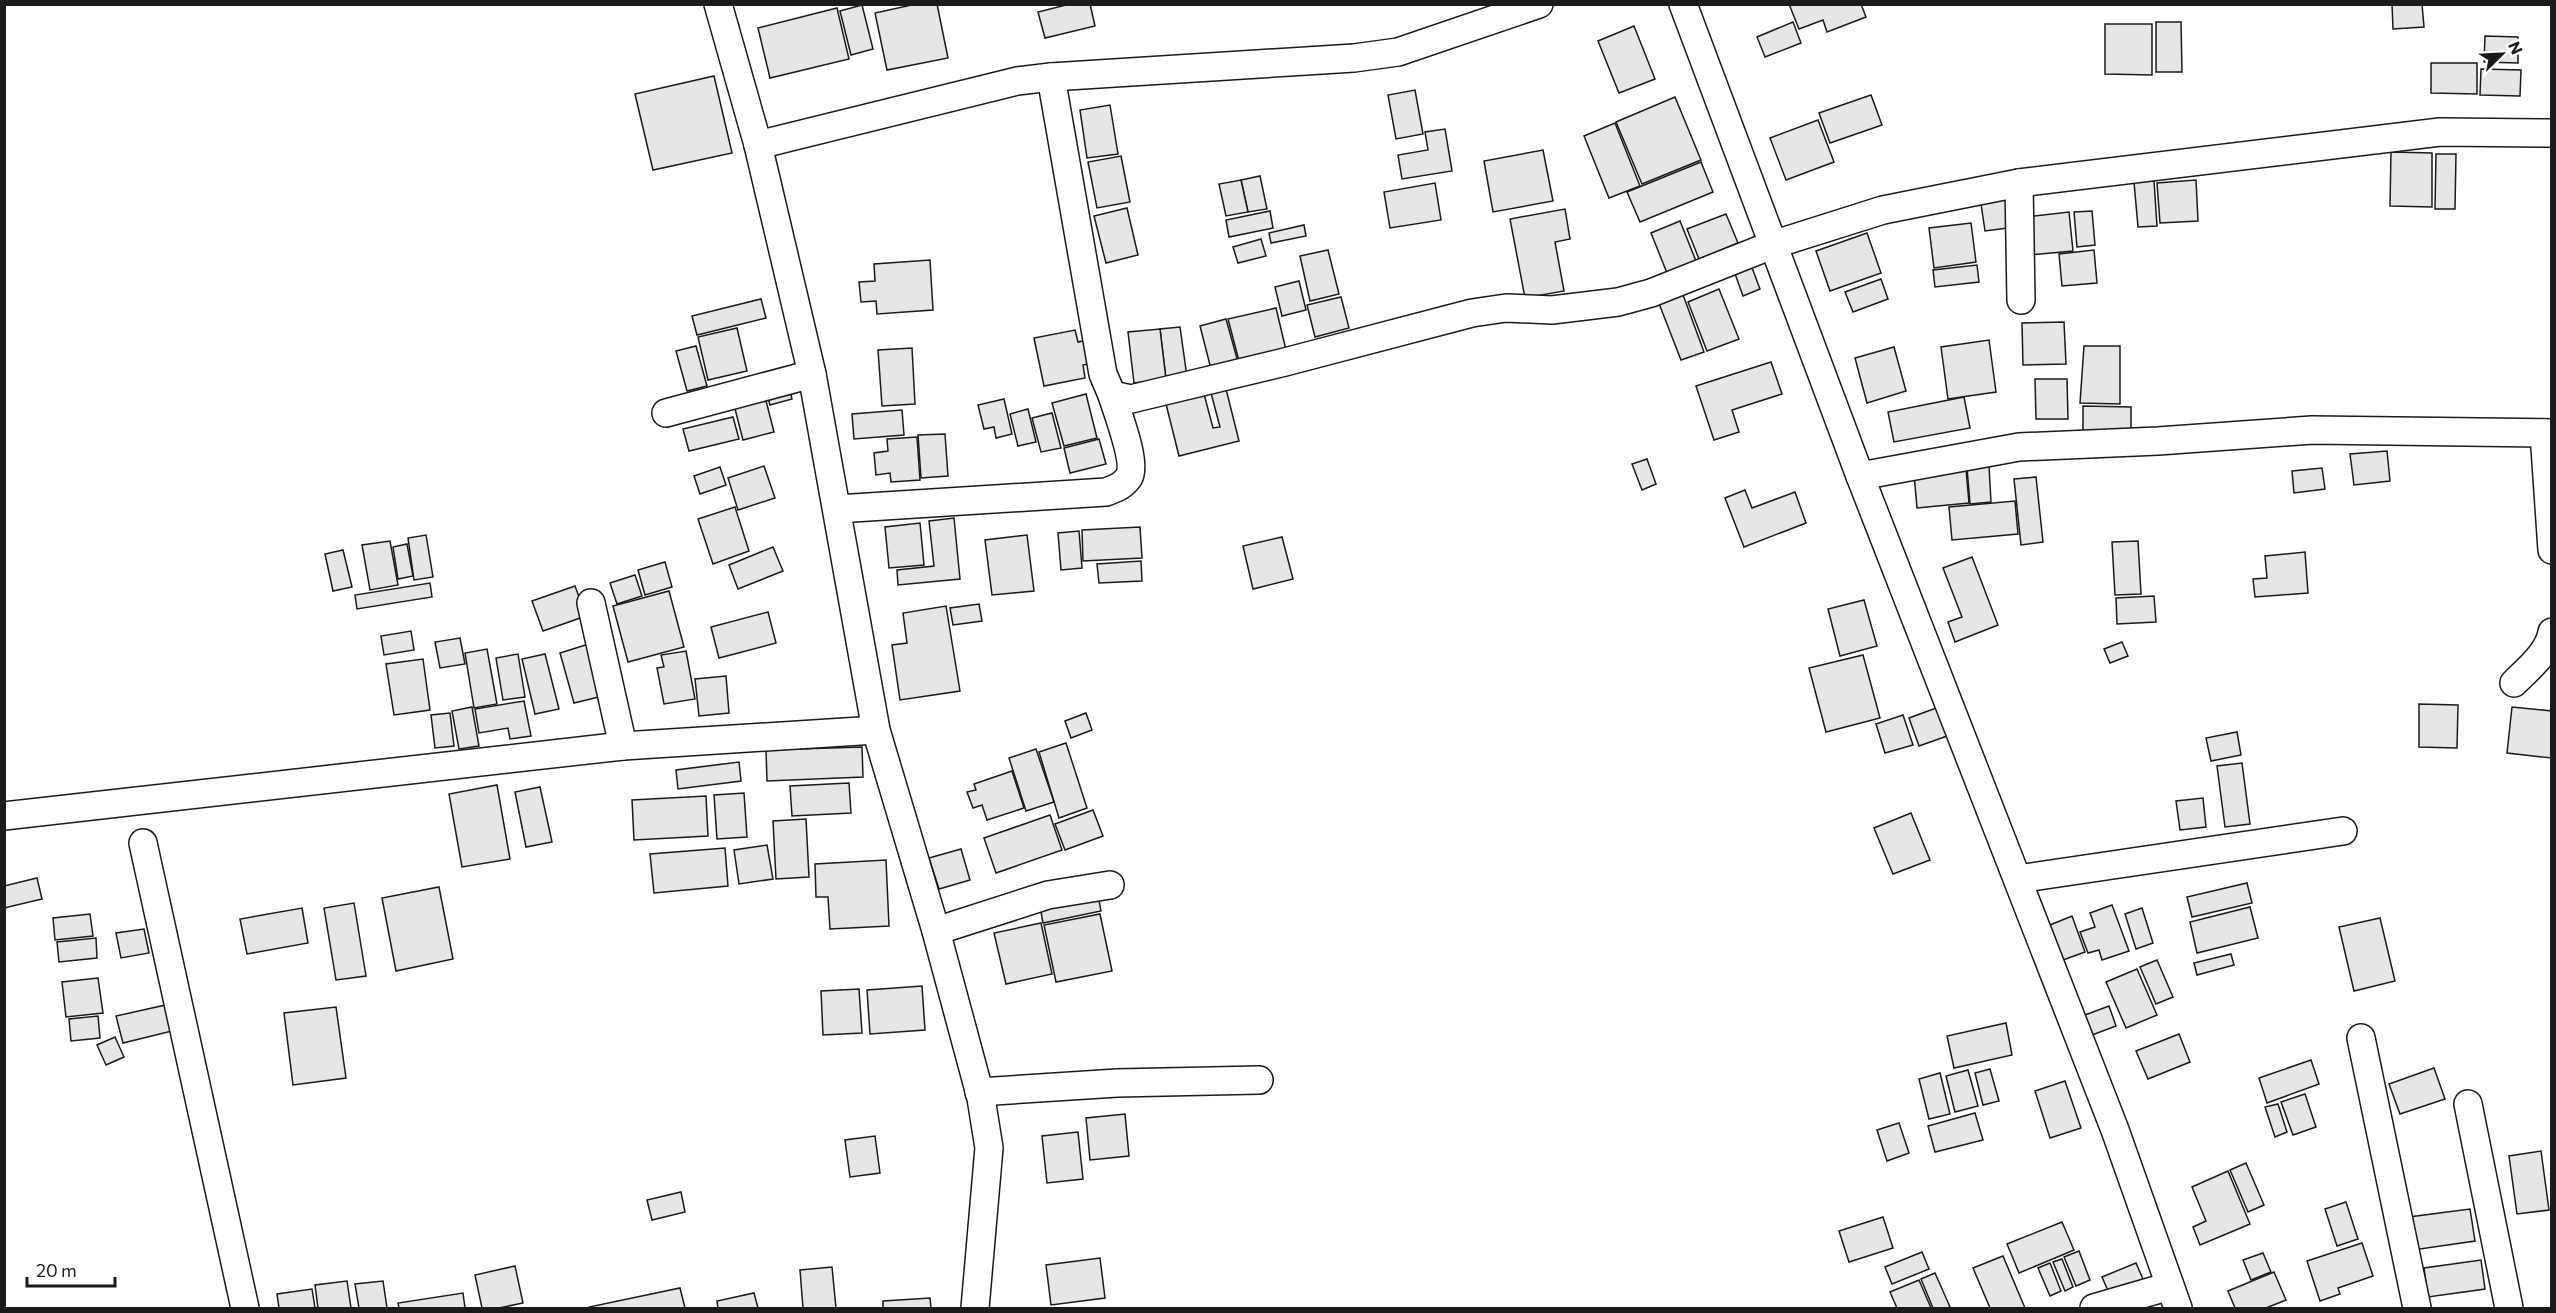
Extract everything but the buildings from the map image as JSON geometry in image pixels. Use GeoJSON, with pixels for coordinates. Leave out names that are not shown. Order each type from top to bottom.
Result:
{"type":"FeatureCollection","features":[{"type":"Feature","properties":{"kind":"street"},"geometry":{"type":"LineString","coordinates":[[718,4],[758,145],[812,374],[876,730],[936,930],[979,1092],[989,1148],[975,1308]]}},
{"type":"Feature","properties":{"kind":"street"},"geometry":{"type":"LineString","coordinates":[[758,145],[1017,81],[1354,58],[1398,52],[1539,4]]}},
{"type":"Feature","properties":{"kind":"street"},"geometry":{"type":"LineString","coordinates":[[1683,4],[1860,476],[2115,1130],[2174,1297],[2094,1308]]}},
{"type":"Feature","properties":{"kind":"street"},"geometry":{"type":"LineString","coordinates":[[837,509],[1106,492],[1120,487],[1130,475],[1132,462],[1112,395],[1103,374],[1051,77]]}},
{"type":"Feature","properties":{"kind":"street"},"geometry":{"type":"LineString","coordinates":[[1112,395],[1131,399],[1472,313],[1506,308],[1552,310],[1618,302],[1651,293],[1772,245],[1882,210],[2019,183],[2440,132],[2552,133]]}},
{"type":"Feature","properties":{"kind":"street"},"geometry":{"type":"LineString","coordinates":[[2019,183],[2021,300]]}},
{"type":"Feature","properties":{"kind":"street"},"geometry":{"type":"LineString","coordinates":[[666,413],[812,374]]}},
{"type":"Feature","properties":{"kind":"street"},"geometry":{"type":"LineString","coordinates":[[1860,476],[2019,447],[2158,441],[2312,430],[2548,433],[2552,550]]}},
{"type":"Feature","properties":{"kind":"street"},"geometry":{"type":"LineString","coordinates":[[591,603],[623,746]]}},
{"type":"Feature","properties":{"kind":"street"},"geometry":{"type":"LineString","coordinates":[[2514,683],[2533,664],[2550,640],[2552,632]]}},
{"type":"Feature","properties":{"kind":"street"},"geometry":{"type":"LineString","coordinates":[[4,816],[623,746],[876,730]]}},
{"type":"Feature","properties":{"kind":"street"},"geometry":{"type":"LineString","coordinates":[[2018,879],[2343,831]]}},
{"type":"Feature","properties":{"kind":"street"},"geometry":{"type":"LineString","coordinates":[[143,843],[245,1308]]}},
{"type":"Feature","properties":{"kind":"street"},"geometry":{"type":"LineString","coordinates":[[936,930],[1048,895],[1110,885]]}},
{"type":"Feature","properties":{"kind":"street"},"geometry":{"type":"LineString","coordinates":[[2361,1038],[2417,1308]]}},
{"type":"Feature","properties":{"kind":"street"},"geometry":{"type":"LineString","coordinates":[[979,1092],[1117,1083],[1259,1080]]}},
{"type":"Feature","properties":{"kind":"street"},"geometry":{"type":"LineString","coordinates":[[2468,1104],[2509,1308]]}}]}
